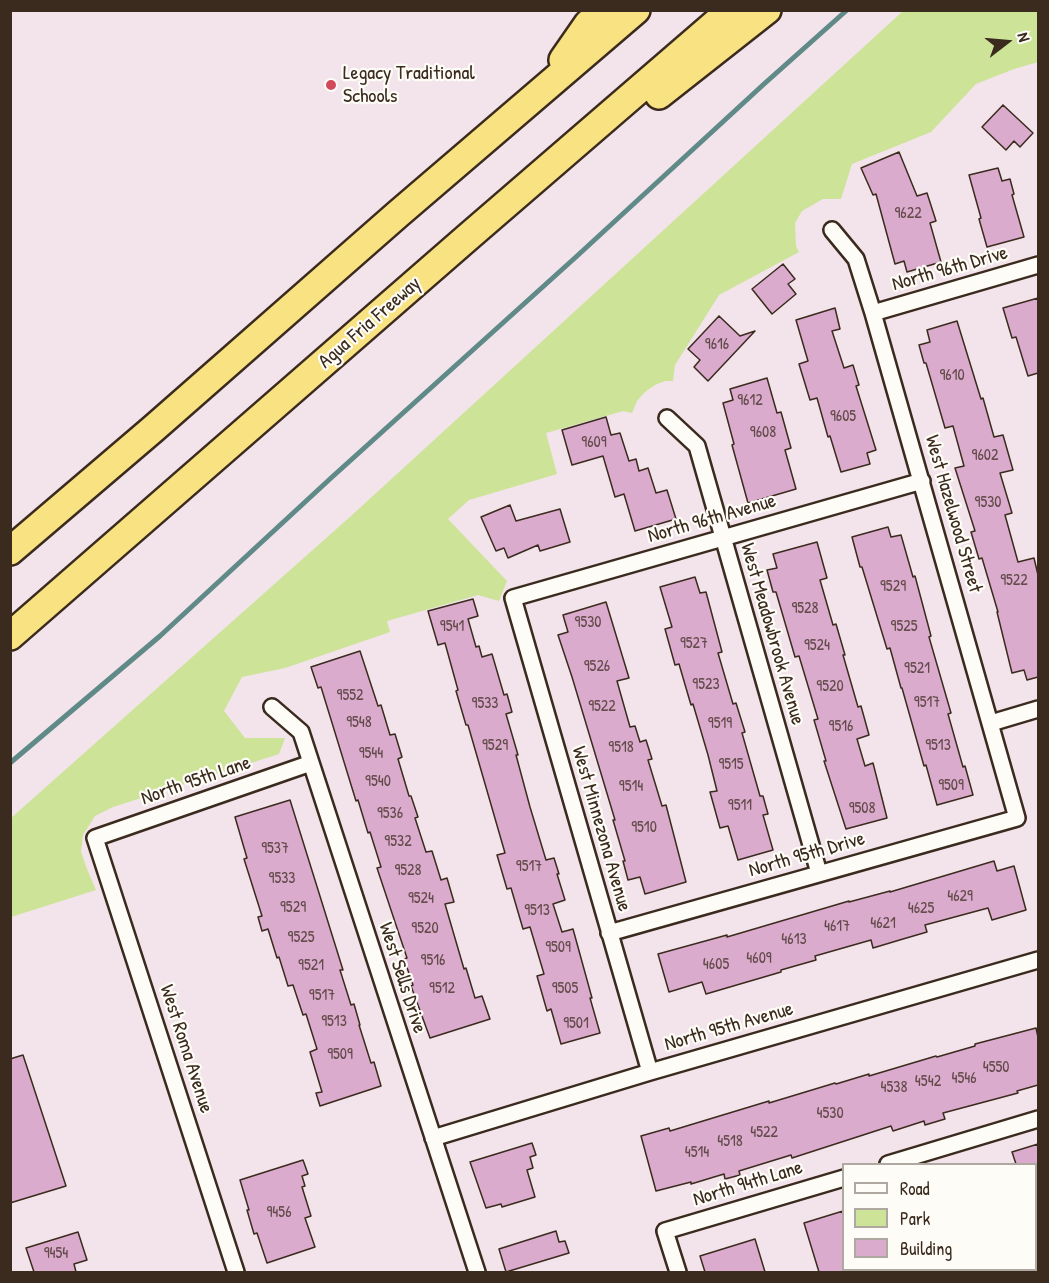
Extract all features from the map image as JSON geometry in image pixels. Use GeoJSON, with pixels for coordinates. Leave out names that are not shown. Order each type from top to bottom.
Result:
{"type":"FeatureCollection","features":[{"type":"Feature","properties":{"kind":"highway"},"geometry":{"type":"LineString","coordinates":[[542,91],[588,24],[604,10]]}},
{"type":"Feature","properties":{"kind":"highway"},"geometry":{"type":"LineString","coordinates":[[17,543],[162,422],[398,214],[636,10]]}},
{"type":"Feature","properties":{"kind":"highway","name":"Agua Fria Freeway"},"geometry":{"type":"LineString","coordinates":[[10,636],[731,10]]}},
{"type":"Feature","properties":{"kind":"highway"},"geometry":{"type":"LineString","coordinates":[[570,148],[643,107],[767,10]]}},
{"type":"Feature","properties":{"kind":"highway"},"geometry":{"type":"LineString","coordinates":[[10,650],[62,591]]}},
{"type":"Feature","properties":{"kind":"street","name":"West Hazelwood Street"},"geometry":{"type":"LineString","coordinates":[[832,230],[856,259],[873,313],[1017,818]]}},
{"type":"Feature","properties":{"kind":"street","name":"North 96th Drive"},"geometry":{"type":"LineString","coordinates":[[873,313],[1038,265]]}},
{"type":"Feature","properties":{"kind":"street","name":"West Meadowbrook Avenue"},"geometry":{"type":"LineString","coordinates":[[667,418],[697,446],[819,873]]}},
{"type":"Feature","properties":{"kind":"street","name":"North 96th Avenue"},"geometry":{"type":"LineString","coordinates":[[513,598],[922,481]]}},
{"type":"Feature","properties":{"kind":"street","name":"West Minnezona Avenue"},"geometry":{"type":"LineString","coordinates":[[513,598],[650,1072]]}},
{"type":"Feature","properties":{"kind":"street","name":"West Sells Drive"},"geometry":{"type":"LineString","coordinates":[[272,707],[301,732],[477,1272]]}},
{"type":"Feature","properties":{"kind":"street"},"geometry":{"type":"LineString","coordinates":[[991,723],[1038,709]]}},
{"type":"Feature","properties":{"kind":"street","name":"North 95th Lane"},"geometry":{"type":"LineString","coordinates":[[95,838],[310,763]]}},
{"type":"Feature","properties":{"kind":"street","name":"North 95th Drive"},"geometry":{"type":"LineString","coordinates":[[609,933],[1017,818]]}},
{"type":"Feature","properties":{"kind":"street","name":"West Roma Avenue"},"geometry":{"type":"LineString","coordinates":[[95,838],[236,1272]]}},
{"type":"Feature","properties":{"kind":"street","name":"North 95th Avenue"},"geometry":{"type":"LineString","coordinates":[[433,1138],[650,1072],[1038,960]]}},
{"type":"Feature","properties":{"kind":"street"},"geometry":{"type":"LineString","coordinates":[[891,1163],[1038,1119]]}},
{"type":"Feature","properties":{"kind":"street","name":"North 94th Lane"},"geometry":{"type":"LineString","coordinates":[[678,1272],[665,1231],[842,1178]]}},
{"type":"Feature","properties":{"kind":"green space"},"geometry":{"type":"Polygon","coordinates":[[[903,11],[1038,11],[1038,62],[976,84],[931,132],[852,164],[841,199],[823,199],[802,211],[795,223],[796,246],[799,252],[719,295],[675,365],[673,381],[665,381],[645,392],[637,401],[632,413],[623,411],[546,433],[557,474],[469,500],[448,519],[507,581],[499,601],[478,595],[387,621],[390,632],[285,668],[242,677],[224,711],[245,738],[285,738],[279,754],[113,807],[95,816],[83,835],[81,852],[96,890],[11,917],[11,818],[351,516],[903,11]]]}},
{"type":"Feature","properties":{"kind":"building"},"geometry":{"type":"Polygon","coordinates":[[[1003,105],[1033,133],[1020,147],[1014,141],[1006,150],[982,127],[1003,105]]]}},
{"type":"Feature","properties":{"kind":"building"},"geometry":{"type":"Polygon","coordinates":[[[899,152],[917,196],[927,193],[936,221],[930,223],[941,262],[907,272],[904,261],[895,264],[876,194],[873,195],[861,168],[899,152]]]}},
{"type":"Feature","properties":{"kind":"building"},"geometry":{"type":"Polygon","coordinates":[[[998,168],[1002,181],[1010,179],[1014,194],[1012,195],[1024,237],[987,247],[969,175],[998,168]]]}},
{"type":"Feature","properties":{"kind":"building"},"geometry":{"type":"Polygon","coordinates":[[[783,264],[795,279],[788,284],[796,294],[772,314],[752,289],[783,264]]]}},
{"type":"Feature","properties":{"kind":"building"},"geometry":{"type":"Polygon","coordinates":[[[1038,298],[1038,373],[1028,376],[1016,337],[1012,338],[1003,308],[1038,298]]]}},
{"type":"Feature","properties":{"kind":"building"},"geometry":{"type":"Polygon","coordinates":[[[835,308],[840,329],[832,331],[844,368],[853,365],[859,385],[856,386],[876,450],[867,453],[870,464],[841,472],[817,398],[810,400],[799,364],[808,361],[796,320],[835,308]]]}},
{"type":"Feature","properties":{"kind":"building"},"geometry":{"type":"Polygon","coordinates":[[[719,316],[740,336],[755,331],[708,381],[694,367],[700,360],[688,349],[719,316]]]}},
{"type":"Feature","properties":{"kind":"building"},"geometry":{"type":"Polygon","coordinates":[[[957,321],[994,437],[1003,435],[1013,470],[1000,473],[1012,513],[1005,515],[1018,562],[1034,558],[1038,575],[1038,677],[1027,680],[1024,670],[1012,673],[998,612],[982,558],[979,559],[971,532],[975,531],[955,468],[964,466],[953,426],[945,428],[919,345],[930,342],[927,330],[957,321]]]}},
{"type":"Feature","properties":{"kind":"building"},"geometry":{"type":"Polygon","coordinates":[[[767,378],[777,413],[781,412],[791,448],[785,450],[796,489],[748,503],[723,403],[733,400],[730,389],[767,378]]]}},
{"type":"Feature","properties":{"kind":"building"},"geometry":{"type":"Polygon","coordinates":[[[606,417],[611,435],[620,433],[629,461],[636,459],[639,471],[648,468],[656,493],[667,490],[676,519],[635,531],[624,494],[615,497],[603,456],[572,465],[562,430],[606,417]]]}},
{"type":"Feature","properties":{"kind":"building"},"geometry":{"type":"Polygon","coordinates":[[[510,505],[516,521],[560,509],[570,542],[540,551],[538,545],[508,558],[504,548],[496,551],[481,517],[510,505]]]}},
{"type":"Feature","properties":{"kind":"building"},"geometry":{"type":"Polygon","coordinates":[[[888,527],[891,537],[901,535],[913,577],[915,576],[931,636],[929,637],[951,713],[948,714],[973,795],[937,805],[890,648],[887,649],[852,537],[888,527]]]}},
{"type":"Feature","properties":{"kind":"building"},"geometry":{"type":"Polygon","coordinates":[[[817,542],[827,578],[820,580],[833,625],[836,624],[858,707],[861,706],[869,735],[857,739],[865,766],[873,763],[887,818],[846,829],[824,761],[826,761],[814,720],[818,719],[799,656],[795,657],[776,592],[773,592],[767,570],[777,568],[773,554],[817,542]]]}},
{"type":"Feature","properties":{"kind":"building"},"geometry":{"type":"Polygon","coordinates":[[[695,577],[700,593],[706,592],[722,652],[718,653],[733,704],[736,703],[760,796],[763,796],[768,814],[763,815],[773,850],[738,860],[728,826],[720,828],[710,792],[717,791],[708,755],[693,704],[691,705],[679,664],[675,665],[665,629],[672,627],[660,587],[695,577]]]}},
{"type":"Feature","properties":{"kind":"building"},"geometry":{"type":"Polygon","coordinates":[[[473,599],[478,616],[468,619],[476,647],[479,646],[482,657],[492,654],[504,695],[507,694],[512,712],[506,714],[530,807],[546,860],[554,858],[565,900],[553,904],[562,932],[573,929],[600,1033],[561,1044],[551,1009],[547,1011],[537,976],[544,974],[530,927],[523,929],[511,888],[507,889],[497,855],[505,853],[456,691],[458,690],[445,643],[438,645],[428,611],[473,599]]]}},
{"type":"Feature","properties":{"kind":"building"},"geometry":{"type":"Polygon","coordinates":[[[606,602],[629,678],[617,681],[630,727],[635,726],[640,742],[646,740],[652,759],[648,760],[662,806],[666,805],[686,882],[645,894],[640,877],[628,880],[613,820],[615,820],[558,635],[568,632],[563,615],[606,602]]]}},
{"type":"Feature","properties":{"kind":"building"},"geometry":{"type":"Polygon","coordinates":[[[360,651],[390,735],[395,734],[402,757],[398,759],[418,817],[415,818],[426,852],[432,851],[441,880],[447,878],[454,902],[445,904],[464,969],[466,968],[475,998],[482,996],[490,1019],[430,1038],[411,986],[413,985],[404,959],[407,958],[377,868],[381,867],[370,832],[368,833],[358,800],[356,801],[321,687],[318,688],[311,667],[360,651]]]}},
{"type":"Feature","properties":{"kind":"building"},"geometry":{"type":"Polygon","coordinates":[[[290,800],[343,970],[340,970],[351,1005],[354,1004],[371,1063],[374,1062],[381,1086],[320,1106],[316,1093],[322,1092],[310,1052],[317,1049],[306,1014],[303,1015],[293,985],[288,986],[268,929],[262,931],[258,917],[262,916],[244,859],[247,858],[235,817],[290,800]]]}},
{"type":"Feature","properties":{"kind":"building"},"geometry":{"type":"Polygon","coordinates":[[[994,861],[997,871],[1014,866],[1026,910],[992,920],[988,908],[925,925],[927,932],[873,948],[871,940],[815,956],[816,960],[781,970],[781,972],[706,994],[702,982],[669,992],[658,954],[727,935],[727,937],[849,901],[890,892],[994,861]]]}},
{"type":"Feature","properties":{"kind":"building"},"geometry":{"type":"Polygon","coordinates":[[[1036,1028],[1038,1085],[1017,1091],[1018,1093],[943,1113],[945,1119],[925,1125],[924,1121],[893,1131],[891,1126],[792,1158],[791,1155],[739,1171],[740,1175],[725,1179],[724,1174],[656,1191],[641,1136],[669,1128],[670,1131],[769,1101],[769,1103],[869,1074],[869,1076],[1036,1028]]]}},
{"type":"Feature","properties":{"kind":"building"},"geometry":{"type":"Polygon","coordinates":[[[23,1055],[66,1186],[10,1203],[10,1059],[23,1055]]]}},
{"type":"Feature","properties":{"kind":"building"},"geometry":{"type":"Polygon","coordinates":[[[532,1143],[536,1155],[530,1157],[533,1168],[527,1170],[535,1197],[502,1207],[501,1204],[486,1208],[470,1162],[532,1143]]]}},
{"type":"Feature","properties":{"kind":"building"},"geometry":{"type":"Polygon","coordinates":[[[1038,1144],[1038,1164],[1016,1163],[1012,1152],[1038,1144]]]}},
{"type":"Feature","properties":{"kind":"building"},"geometry":{"type":"Polygon","coordinates":[[[303,1160],[308,1174],[302,1176],[305,1186],[302,1187],[311,1216],[305,1218],[315,1247],[267,1263],[257,1233],[254,1234],[240,1180],[303,1160]]]}},
{"type":"Feature","properties":{"kind":"building"},"geometry":{"type":"Polygon","coordinates":[[[842,1211],[843,1272],[819,1272],[804,1223],[842,1211]]]}},
{"type":"Feature","properties":{"kind":"building"},"geometry":{"type":"Polygon","coordinates":[[[556,1231],[559,1242],[565,1241],[569,1253],[506,1272],[499,1249],[556,1231]]]}},
{"type":"Feature","properties":{"kind":"building"},"geometry":{"type":"Polygon","coordinates":[[[78,1232],[87,1260],[74,1264],[76,1272],[34,1272],[26,1248],[78,1232]]]}},
{"type":"Feature","properties":{"kind":"building"},"geometry":{"type":"Polygon","coordinates":[[[755,1239],[765,1272],[705,1272],[700,1256],[755,1239]]]}},
{"type":"Feature","properties":{"kind":"waterway"},"geometry":{"type":"LineString","coordinates":[[10,763],[160,636],[847,10]]}},
{"type":"Feature","properties":{"kind":"place","name":"Legacy Traditional Schools"},"geometry":{"type":"Point","coordinates":[331,85]}}]}
